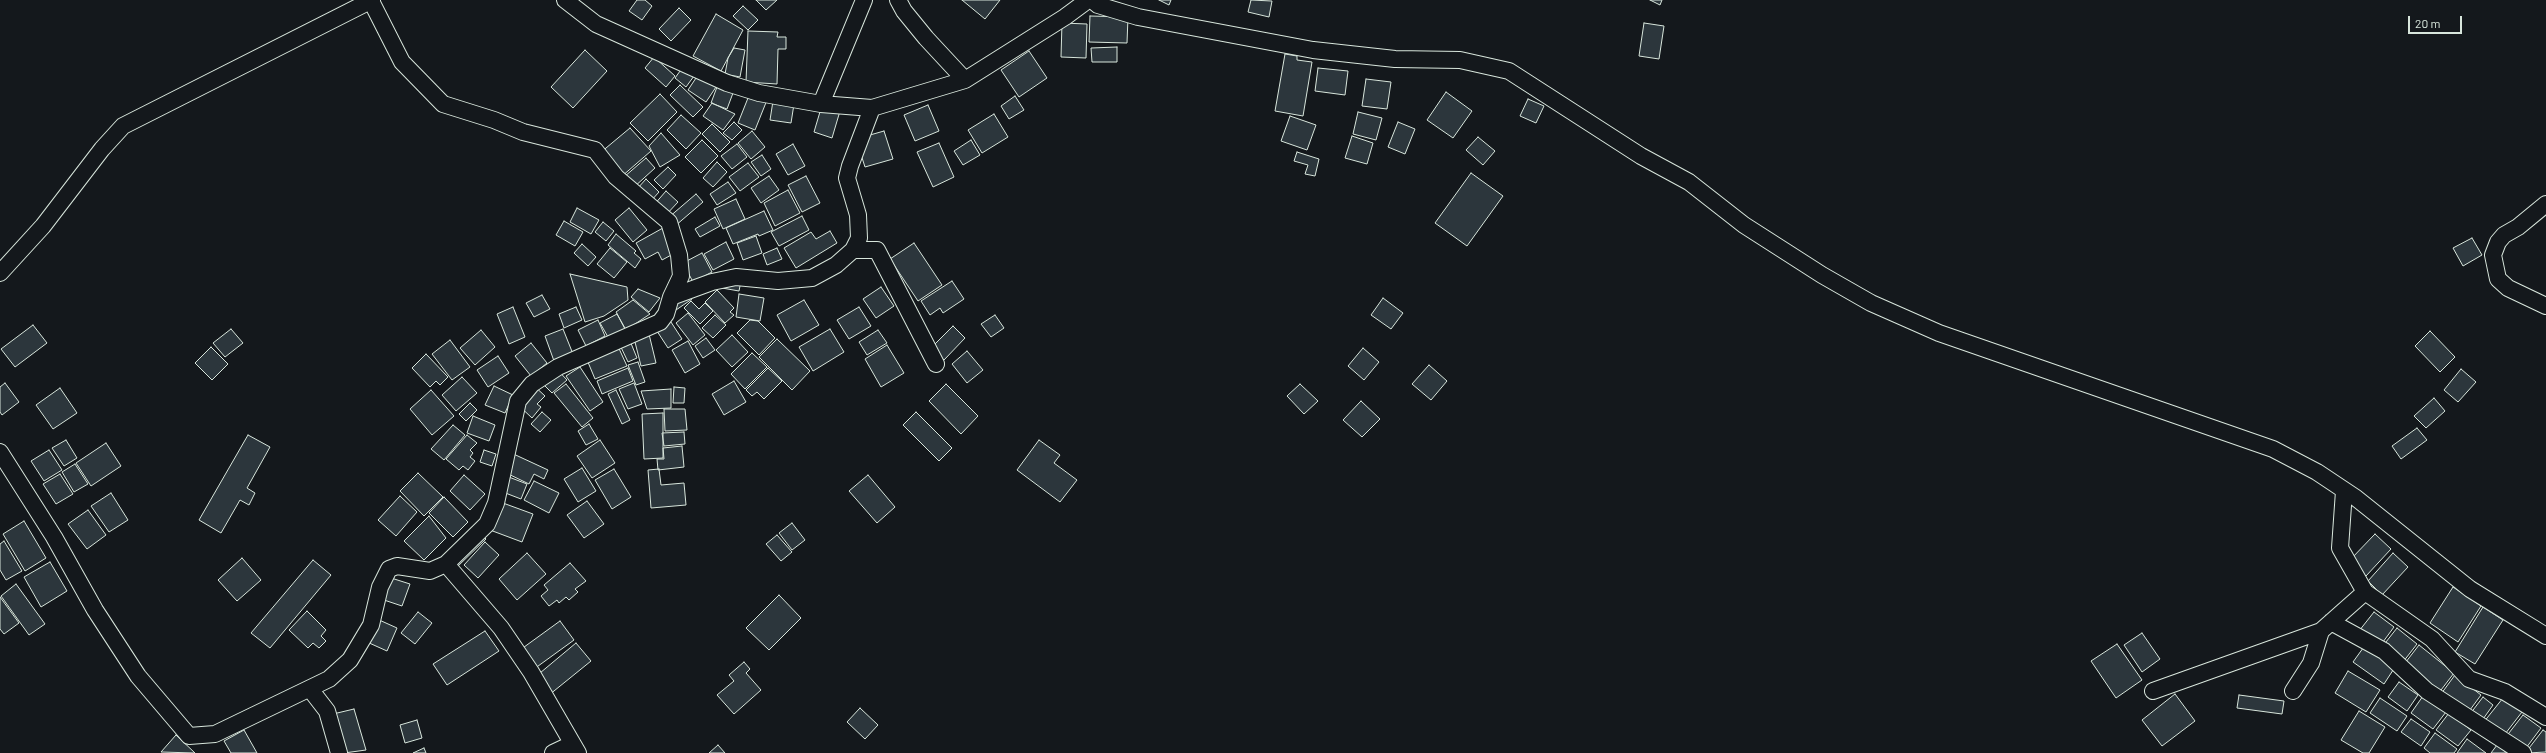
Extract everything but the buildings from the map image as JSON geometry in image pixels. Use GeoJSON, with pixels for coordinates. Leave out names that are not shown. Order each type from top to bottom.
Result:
{"type":"FeatureCollection","features":[{"type":"Feature","properties":{"kind":"street"},"geometry":{"type":"LineString","coordinates":[[0,273],[43,226],[102,148],[123,126],[372,0],[402,62],[443,104],[494,120],[523,132],[595,150],[616,177],[669,222],[679,255],[681,276],[671,297],[666,314],[660,322],[558,367],[532,384],[518,401],[496,503],[487,524],[446,564],[430,571],[397,566],[390,569],[380,587],[371,625],[350,660],[329,679],[215,734],[189,736],[134,670],[94,610],[54,537],[0,452]]}},
{"type":"Feature","properties":{"kind":"street"},"geometry":{"type":"LineString","coordinates":[[565,0],[596,24],[727,82],[759,93],[821,104],[872,108],[965,80],[1066,17],[1088,0]]}},
{"type":"Feature","properties":{"kind":"street"},"geometry":{"type":"LineString","coordinates":[[821,104],[864,0]]}},
{"type":"Feature","properties":{"kind":"street"},"geometry":{"type":"LineString","coordinates":[[898,0],[904,11],[926,38],[965,80]]}},
{"type":"Feature","properties":{"kind":"street"},"geometry":{"type":"LineString","coordinates":[[1092,0],[1098,5],[1138,17],[1312,50],[1395,59],[1460,60],[1509,71],[1641,156],[1689,182],[1744,224],[1822,276],[1871,303],[1939,334],[2273,449],[2317,472],[2344,491],[2470,589],[2546,636]]}},
{"type":"Feature","properties":{"kind":"street"},"geometry":{"type":"LineString","coordinates":[[671,297],[712,282],[736,277],[778,281],[812,278],[836,265],[853,250],[859,238],[860,228],[847,178],[850,166],[872,108]]}},
{"type":"Feature","properties":{"kind":"street"},"geometry":{"type":"LineString","coordinates":[[2546,204],[2518,227],[2504,235],[2498,242],[2493,256],[2498,279],[2508,288],[2546,306]]}},
{"type":"Feature","properties":{"kind":"street"},"geometry":{"type":"LineString","coordinates":[[853,250],[877,250],[936,364]]}},
{"type":"Feature","properties":{"kind":"street"},"geometry":{"type":"LineString","coordinates":[[2344,491],[2340,548],[2365,592],[2432,639],[2470,679],[2504,692],[2546,717]]}},
{"type":"Feature","properties":{"kind":"street"},"geometry":{"type":"LineString","coordinates":[[446,564],[501,628],[531,672],[575,748],[553,753]]}},
{"type":"Feature","properties":{"kind":"street"},"geometry":{"type":"LineString","coordinates":[[2153,690],[2326,627],[2365,592]]}},
{"type":"Feature","properties":{"kind":"street"},"geometry":{"type":"LineString","coordinates":[[2293,691],[2311,663],[2326,627]]}},
{"type":"Feature","properties":{"kind":"street"},"geometry":{"type":"LineString","coordinates":[[2326,627],[2384,651],[2427,691],[2524,753]]}},
{"type":"Feature","properties":{"kind":"street"},"geometry":{"type":"LineString","coordinates":[[310,689],[327,711],[339,753]]}}]}
